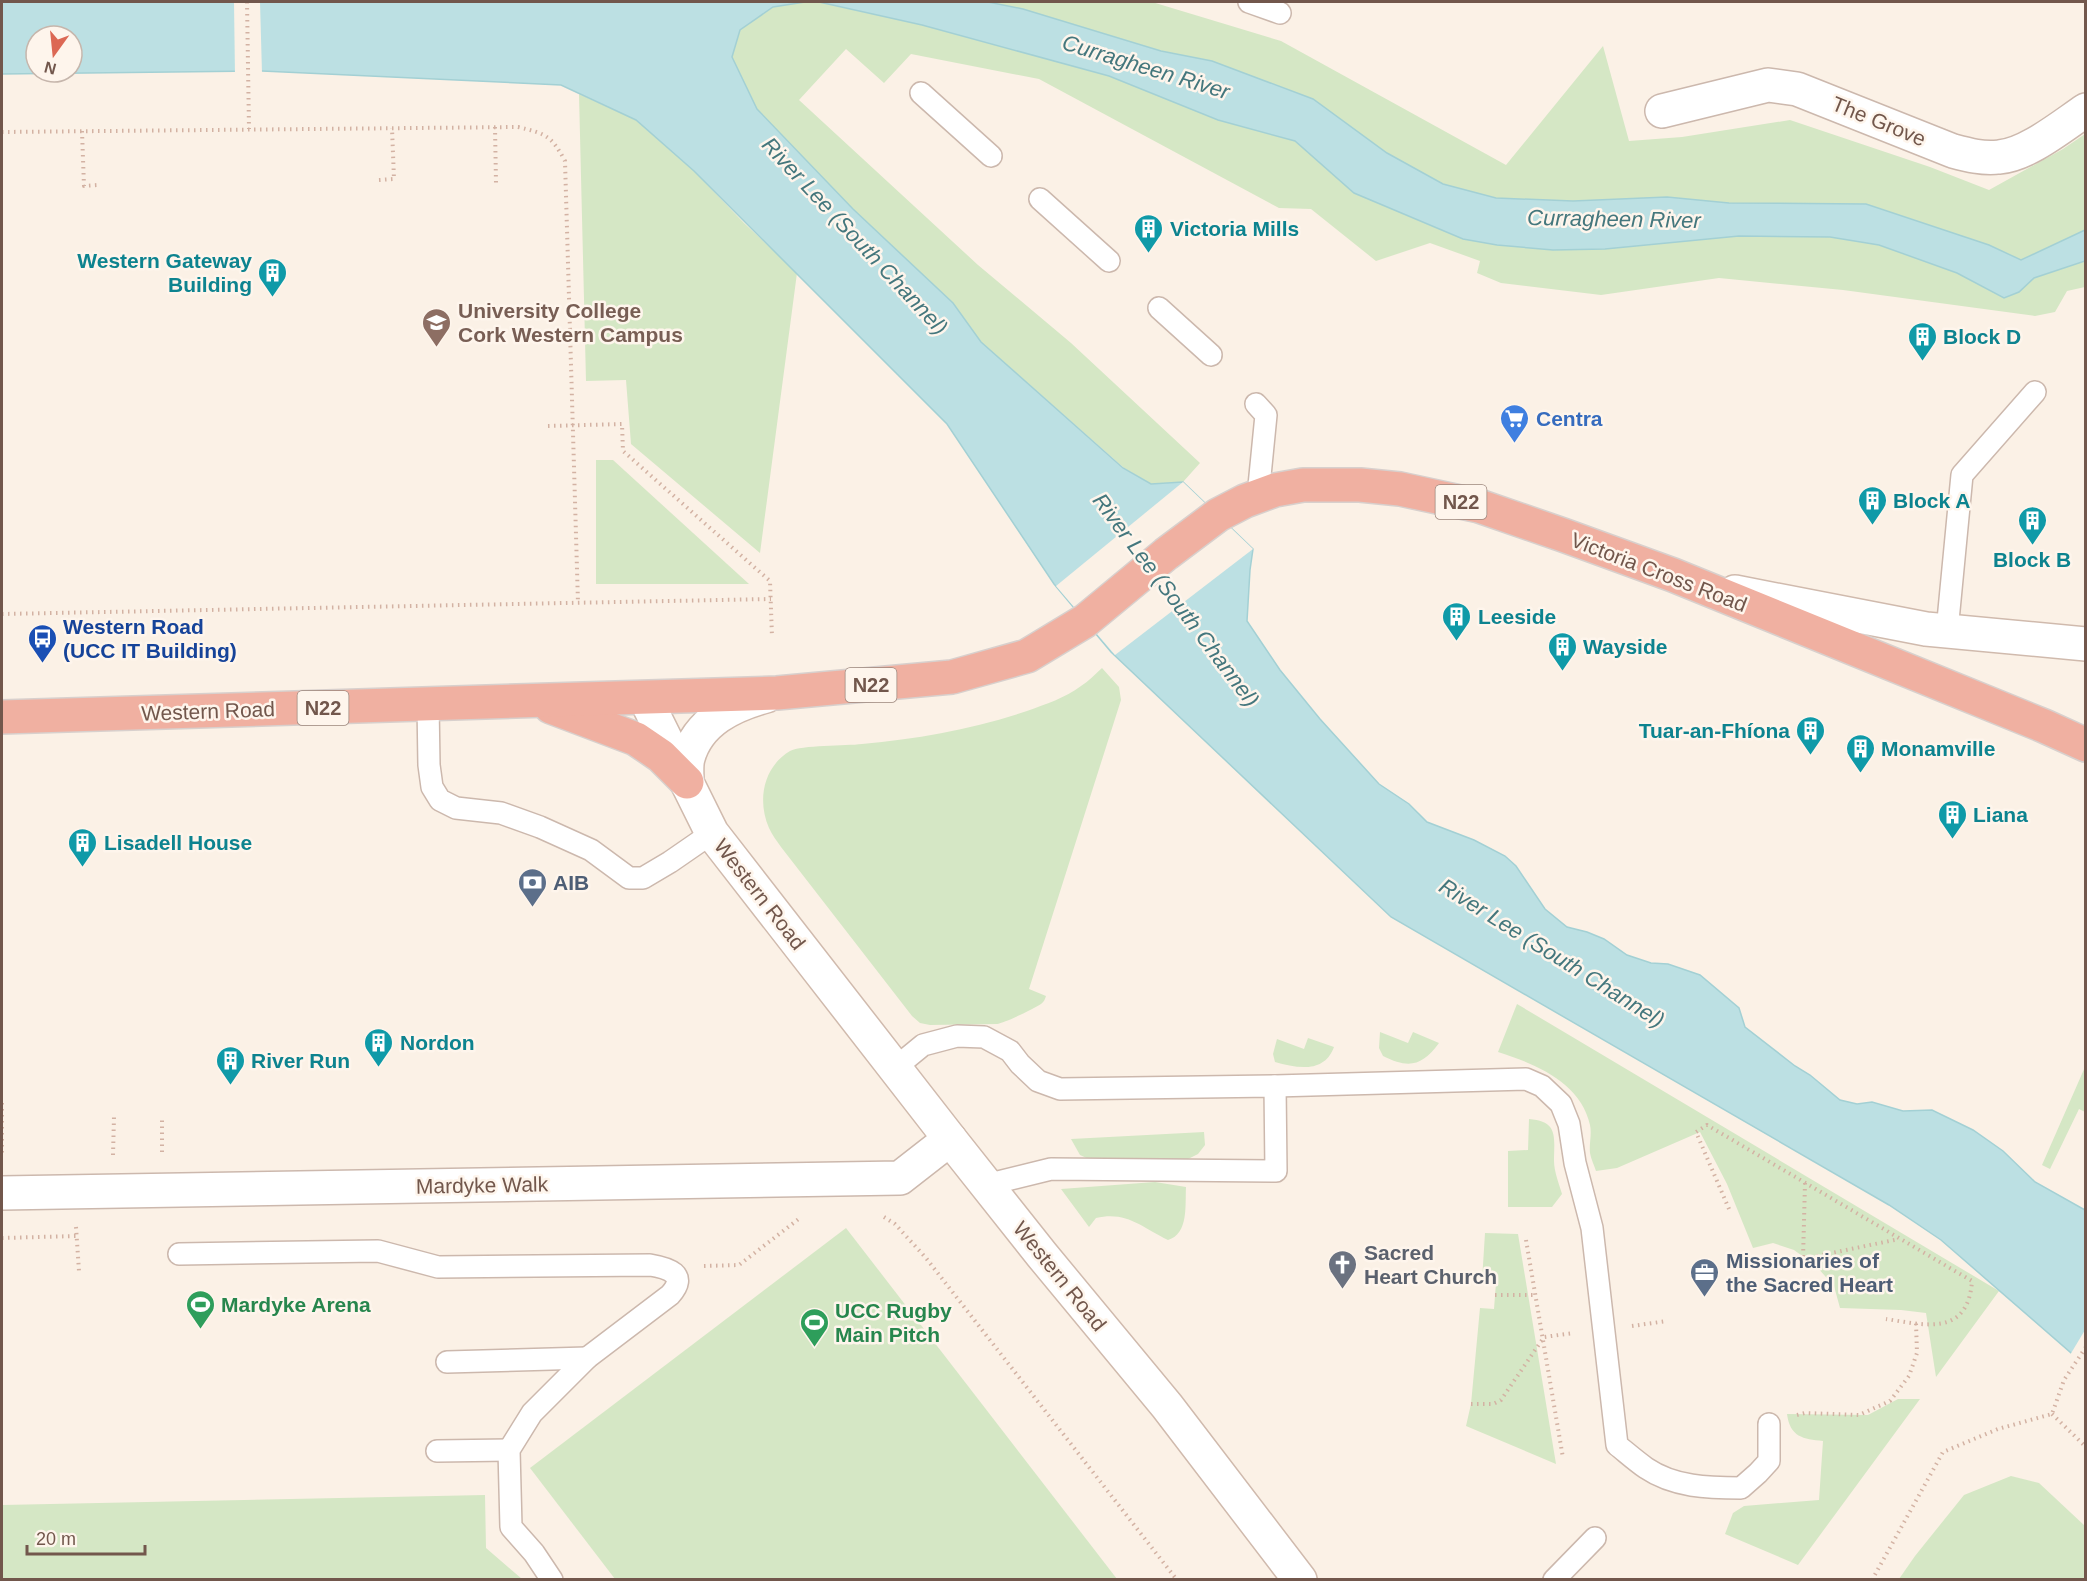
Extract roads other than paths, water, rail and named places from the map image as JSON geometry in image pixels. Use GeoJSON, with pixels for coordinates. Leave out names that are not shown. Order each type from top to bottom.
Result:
{"type":"FeatureCollection","features":[{"type":"Feature","properties":{"kind":"highway","name":"Victoria Cross Road"},"geometry":{"type":"LineString","coordinates":[[777,693],[952,677],[1027,656],[1085,621],[1166,554],[1218,515],[1245,501],[1275,490],[1303,485],[1360,485],[1400,489],[1479,506],[1563,535],[1698,585],[2085,745]]}},
{"type":"Feature","properties":{"kind":"highway","name":"N22"},"geometry":{"type":"LineString","coordinates":[[645,698],[777,693]]}},
{"type":"Feature","properties":{"kind":"highway","name":"Western Road"},"geometry":{"type":"LineString","coordinates":[[2,717],[645,698]]}},
{"type":"Feature","properties":{"kind":"highway"},"geometry":{"type":"LineString","coordinates":[[536,701],[636,739],[661,756],[687,782]]}},
{"type":"Feature","properties":{"kind":"main road","name":"The Grove"},"geometry":{"type":"LineString","coordinates":[[1662,111],[1768,85],[1783,86],[1797,89],[1953,151],[1985,158],[2002,157],[2029,147],[2085,110]]}},
{"type":"Feature","properties":{"kind":"main road"},"geometry":{"type":"LineString","coordinates":[[1698,585],[1926,629],[2085,644]]}},
{"type":"Feature","properties":{"kind":"main road"},"geometry":{"type":"LineString","coordinates":[[687,782],[687,759],[697,735],[718,715],[744,702],[777,693]]}},
{"type":"Feature","properties":{"kind":"main road","name":"Western Road"},"geometry":{"type":"LineString","coordinates":[[645,698],[712,833],[950,1140],[1167,1406],[1300,1580]]}},
{"type":"Feature","properties":{"kind":"main road","name":"Mardyke Walk"},"geometry":{"type":"LineString","coordinates":[[2,1193],[900,1178],[950,1140]]}},
{"type":"Feature","properties":{"kind":"lane"},"geometry":{"type":"LineString","coordinates":[[1249,2],[1280,13]]}},
{"type":"Feature","properties":{"kind":"lane"},"geometry":{"type":"LineString","coordinates":[[921,93],[991,156]]}},
{"type":"Feature","properties":{"kind":"lane"},"geometry":{"type":"LineString","coordinates":[[1040,199],[1109,261]]}},
{"type":"Feature","properties":{"kind":"lane"},"geometry":{"type":"LineString","coordinates":[[1159,308],[1211,355]]}},
{"type":"Feature","properties":{"kind":"lane"},"geometry":{"type":"LineString","coordinates":[[1947,631],[1962,475],[2035,392]]}},
{"type":"Feature","properties":{"kind":"lane"},"geometry":{"type":"LineString","coordinates":[[1256,404],[1266,415],[1258,496]]}},
{"type":"Feature","properties":{"kind":"lane"},"geometry":{"type":"LineString","coordinates":[[428,704],[429,765],[432,787],[440,800],[456,808],[501,813],[540,827],[591,850],[629,878],[643,878],[712,833]]}},
{"type":"Feature","properties":{"kind":"lane"},"geometry":{"type":"LineString","coordinates":[[895,1068],[923,1045],[957,1036],[966,1036],[984,1037],[1010,1051],[1038,1081],[1060,1089],[1526,1079],[1542,1086],[1561,1104],[1569,1124],[1575,1163],[1592,1228],[1617,1445],[1647,1470],[1674,1481],[1704,1488],[1741,1488],[1768,1461],[1769,1424]]}},
{"type":"Feature","properties":{"kind":"lane"},"geometry":{"type":"LineString","coordinates":[[986,1185],[1051,1169],[1276,1171],[1275,1086]]}},
{"type":"Feature","properties":{"kind":"lane"},"geometry":{"type":"LineString","coordinates":[[179,1254],[378,1251],[438,1267],[650,1265],[668,1268],[675,1274],[678,1281],[676,1289],[587,1358],[532,1413],[509,1450],[511,1527],[534,1553],[552,1580]]}},
{"type":"Feature","properties":{"kind":"lane"},"geometry":{"type":"LineString","coordinates":[[447,1362],[587,1358]]}},
{"type":"Feature","properties":{"kind":"lane"},"geometry":{"type":"LineString","coordinates":[[437,1451],[509,1450]]}},
{"type":"Feature","properties":{"kind":"lane"},"geometry":{"type":"LineString","coordinates":[[1554,1580],[1595,1538]]}},
{"type":"Feature","properties":{"kind":"water","name":"River Lee (South Channel)"},"geometry":{"type":"Polygon","coordinates":[[[2,2],[805,2],[773,7],[740,30],[732,57],[757,109],[853,209],[953,303],[981,342],[1123,468],[1151,484],[1183,482],[1253,549],[1247,621],[1280,670],[1320,719],[1379,784],[1409,804],[1427,822],[1474,840],[1505,856],[1516,866],[1545,909],[1567,927],[1604,939],[1627,955],[1651,963],[1668,964],[1700,975],[1739,1008],[1745,1027],[1840,1100],[1857,1104],[1872,1102],[1903,1111],[1932,1110],[1973,1130],[2003,1151],[2035,1182],[2085,1210],[2085,1365],[1941,1240],[1889,1205],[1391,917],[1111,652],[1054,584],[947,424],[694,171],[636,120],[561,85],[262,71],[84,73],[84,24],[24,24],[24,74],[2,74],[2,2]]]}},
{"type":"Feature","properties":{"kind":"water","name":"Curragheen River"},"geometry":{"type":"Polygon","coordinates":[[[819,2],[988,2],[1023,9],[1161,51],[1212,61],[1313,99],[1387,153],[1443,184],[1496,198],[1573,201],[1667,197],[1729,203],[1866,204],[1989,245],[2021,260],[2085,230],[2085,261],[2034,278],[2019,292],[2004,298],[1957,273],[1879,245],[1830,237],[1739,236],[1605,249],[1553,250],[1497,245],[1463,239],[1354,193],[1295,141],[1218,120],[1109,76],[922,25],[819,2]]]}},
{"type":"Feature","properties":{"kind":"place","name":"Victoria Mills"},"geometry":{"type":"Point","coordinates":[1149,254]}},
{"type":"Feature","properties":{"kind":"place","name":"Western Gateway Building"},"geometry":{"type":"Point","coordinates":[273,298]}},
{"type":"Feature","properties":{"kind":"place","name":"University College Cork Western Campus"},"geometry":{"type":"Point","coordinates":[437,348]}},
{"type":"Feature","properties":{"kind":"place","name":"Block D"},"geometry":{"type":"Point","coordinates":[1922,362]}},
{"type":"Feature","properties":{"kind":"place","name":"Centra"},"geometry":{"type":"Point","coordinates":[1515,444]}},
{"type":"Feature","properties":{"kind":"place","name":"Block A"},"geometry":{"type":"Point","coordinates":[1872,526]}},
{"type":"Feature","properties":{"kind":"place","name":"Block B"},"geometry":{"type":"Point","coordinates":[2032,546]}},
{"type":"Feature","properties":{"kind":"place","name":"Leeside"},"geometry":{"type":"Point","coordinates":[1457,642]}},
{"type":"Feature","properties":{"kind":"place","name":"Western Road (UCC IT Building)"},"geometry":{"type":"Point","coordinates":[42,664]}},
{"type":"Feature","properties":{"kind":"place","name":"Wayside"},"geometry":{"type":"Point","coordinates":[1562,672]}},
{"type":"Feature","properties":{"kind":"place","name":"Tuar-an-Fhíona"},"geometry":{"type":"Point","coordinates":[1811,756]}},
{"type":"Feature","properties":{"kind":"place","name":"Monamville"},"geometry":{"type":"Point","coordinates":[1860,774]}},
{"type":"Feature","properties":{"kind":"place","name":"Liana"},"geometry":{"type":"Point","coordinates":[1952,840]}},
{"type":"Feature","properties":{"kind":"place","name":"Lisadell House"},"geometry":{"type":"Point","coordinates":[83,868]}},
{"type":"Feature","properties":{"kind":"place","name":"AIB"},"geometry":{"type":"Point","coordinates":[532,908]}},
{"type":"Feature","properties":{"kind":"place","name":"Nordon"},"geometry":{"type":"Point","coordinates":[379,1068]}},
{"type":"Feature","properties":{"kind":"place","name":"River Run"},"geometry":{"type":"Point","coordinates":[230,1086]}},
{"type":"Feature","properties":{"kind":"place","name":"Sacred Heart Church"},"geometry":{"type":"Point","coordinates":[1343,1290]}},
{"type":"Feature","properties":{"kind":"place","name":"Missionaries of the Sacred Heart"},"geometry":{"type":"Point","coordinates":[1705,1298]}},
{"type":"Feature","properties":{"kind":"place","name":"Mardyke Arena"},"geometry":{"type":"Point","coordinates":[200,1330]}},
{"type":"Feature","properties":{"kind":"place","name":"UCC Rugby Main Pitch"},"geometry":{"type":"Point","coordinates":[814,1348]}}]}
